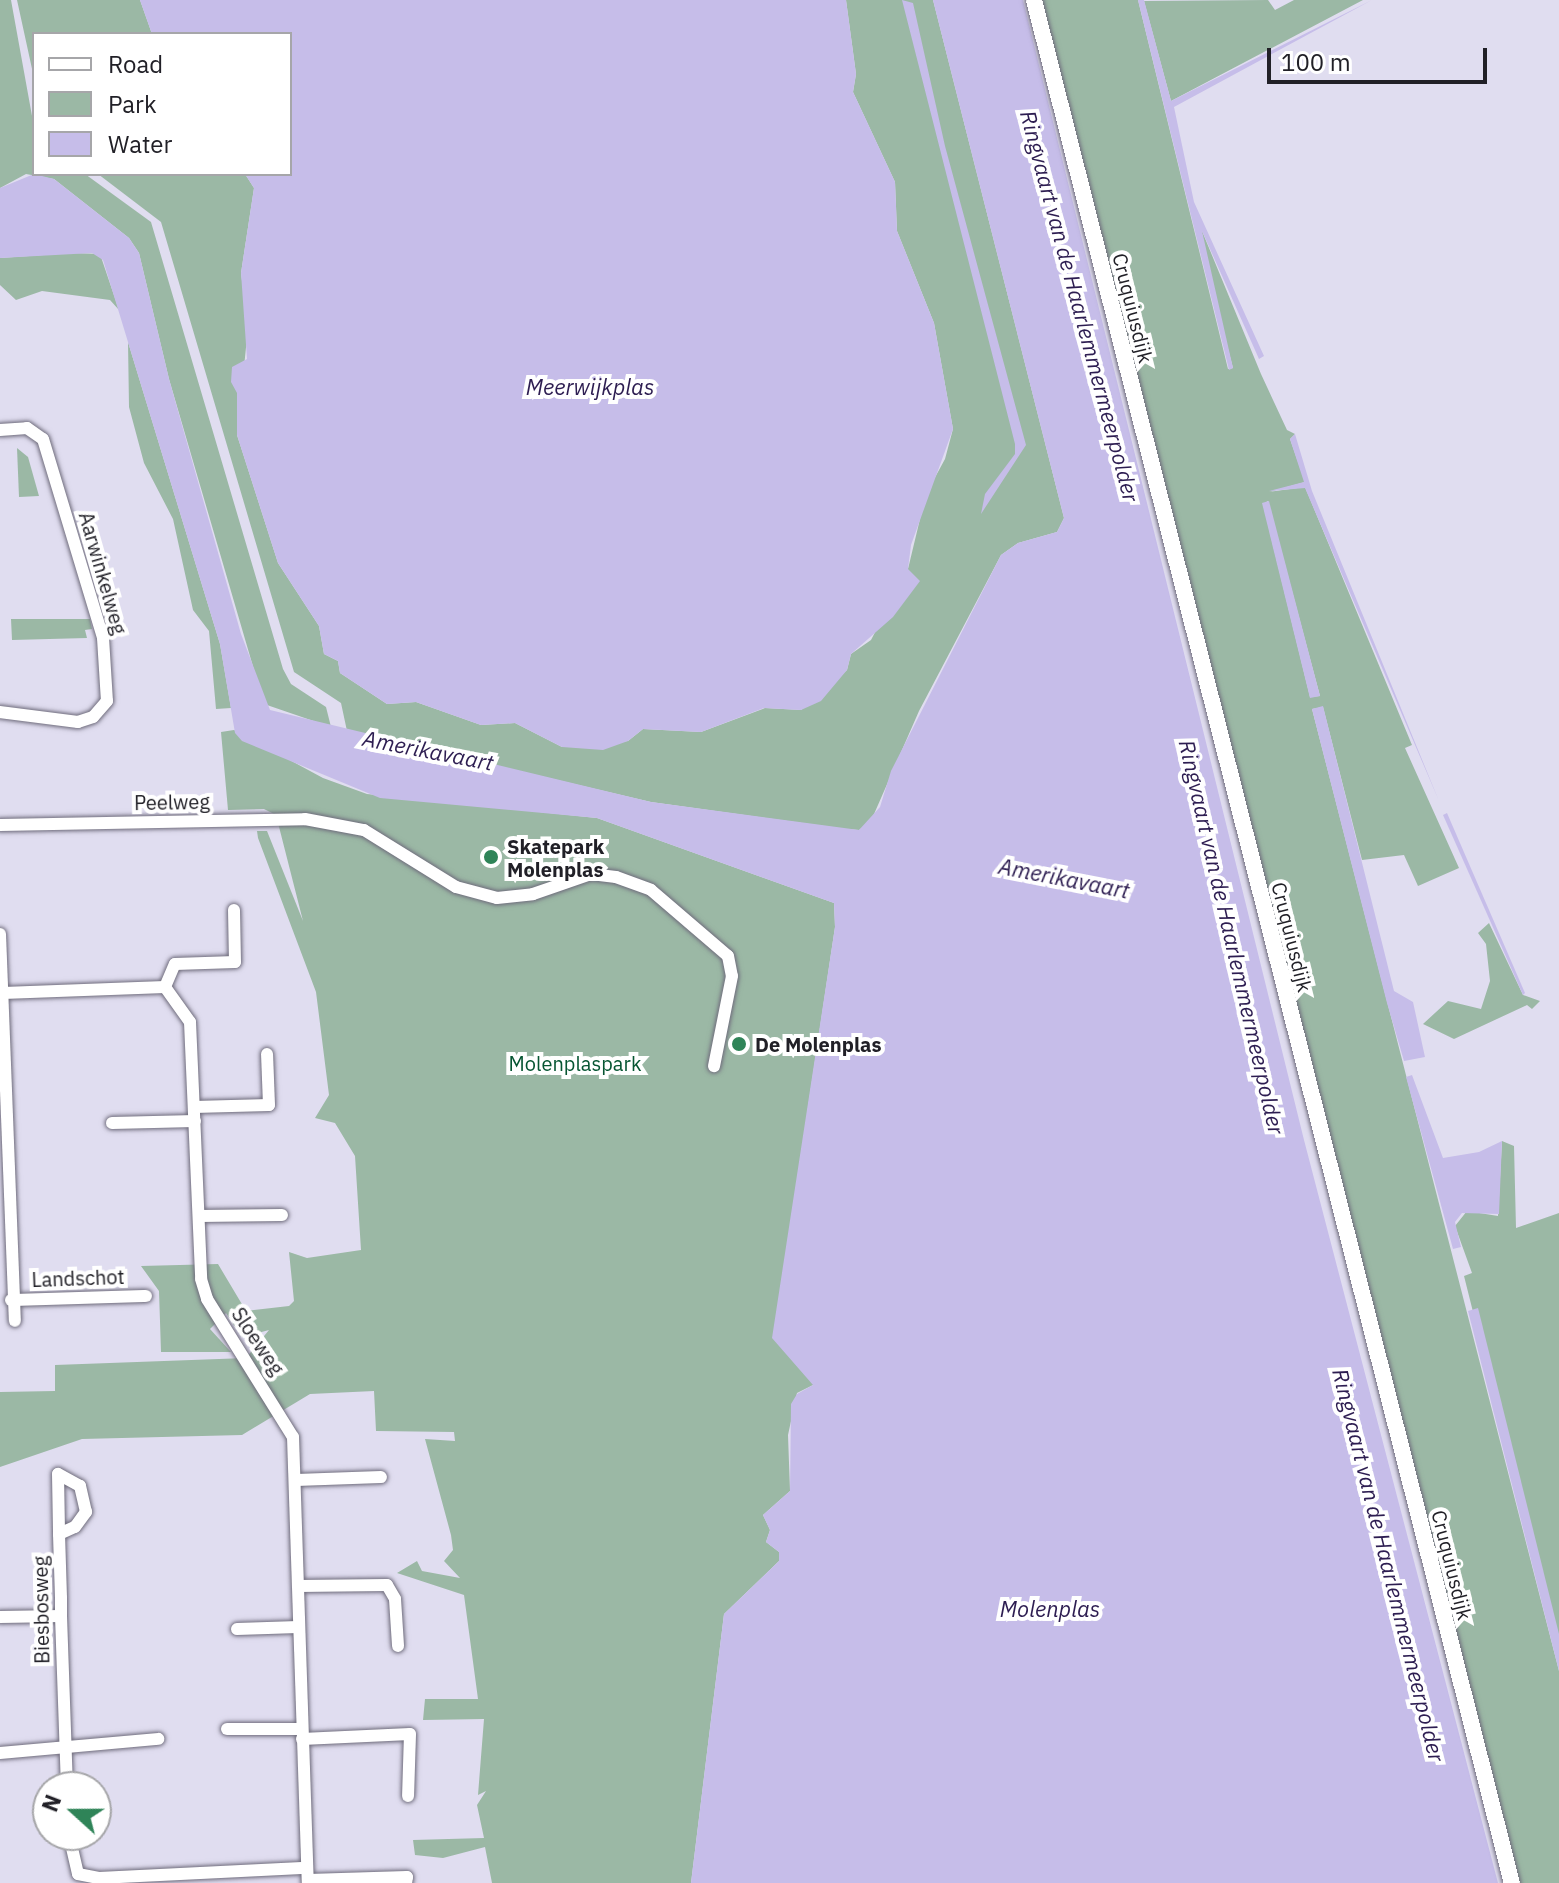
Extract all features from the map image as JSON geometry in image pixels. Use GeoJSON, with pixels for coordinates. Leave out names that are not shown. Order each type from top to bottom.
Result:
{"type":"FeatureCollection","features":[{"type":"Feature","properties":{"kind":"street","name":"Cruquiusdijk"},"geometry":{"type":"LineString","coordinates":[[1034,0],[1512,1883]]}},
{"type":"Feature","properties":{"kind":"street","name":"Aarwinkelweg"},"geometry":{"type":"LineString","coordinates":[[0,430],[27,428],[43,439],[103,641],[107,701],[93,717],[78,722],[0,712]]}},
{"type":"Feature","properties":{"kind":"street","name":"Peelweg"},"geometry":{"type":"LineString","coordinates":[[0,825],[305,819],[369,832],[456,887],[497,898],[533,894],[591,874],[651,890],[728,956],[732,976],[714,1066]]}},
{"type":"Feature","properties":{"kind":"street"},"geometry":{"type":"LineString","coordinates":[[3,993],[165,987],[175,964],[235,962],[234,910]]}},
{"type":"Feature","properties":{"kind":"street"},"geometry":{"type":"LineString","coordinates":[[0,934],[4,1161],[11,1300],[15,1321]]}},
{"type":"Feature","properties":{"kind":"street","name":"Sloeweg"},"geometry":{"type":"LineString","coordinates":[[165,987],[190,1022],[199,1216],[207,1299],[293,1437],[308,1877]]}},
{"type":"Feature","properties":{"kind":"street"},"geometry":{"type":"LineString","coordinates":[[194,1107],[269,1105],[267,1054]]}},
{"type":"Feature","properties":{"kind":"street"},"geometry":{"type":"LineString","coordinates":[[112,1123],[195,1121]]}},
{"type":"Feature","properties":{"kind":"street"},"geometry":{"type":"LineString","coordinates":[[199,1216],[282,1215]]}},
{"type":"Feature","properties":{"kind":"street","name":"Landschot"},"geometry":{"type":"LineString","coordinates":[[11,1300],[146,1296]]}},
{"type":"Feature","properties":{"kind":"street","name":"Biesbosweg"},"geometry":{"type":"LineString","coordinates":[[59,1534],[75,1527],[86,1512],[80,1486],[58,1474],[59,1534],[61,1616],[66,1771]]}},
{"type":"Feature","properties":{"kind":"street"},"geometry":{"type":"LineString","coordinates":[[296,1480],[381,1477]]}},
{"type":"Feature","properties":{"kind":"street"},"geometry":{"type":"LineString","coordinates":[[298,1586],[387,1585],[395,1599],[398,1646]]}},
{"type":"Feature","properties":{"kind":"street"},"geometry":{"type":"LineString","coordinates":[[0,1617],[61,1616]]}},
{"type":"Feature","properties":{"kind":"street"},"geometry":{"type":"LineString","coordinates":[[237,1629],[298,1627]]}},
{"type":"Feature","properties":{"kind":"street"},"geometry":{"type":"LineString","coordinates":[[227,1729],[301,1734],[410,1734],[408,1796]]}},
{"type":"Feature","properties":{"kind":"street"},"geometry":{"type":"LineString","coordinates":[[0,1753],[50,1751],[65,1745],[158,1739]]}},
{"type":"Feature","properties":{"kind":"street"},"geometry":{"type":"LineString","coordinates":[[71,1851],[75,1878],[407,1877],[406,1883]]}},
{"type":"Feature","properties":{"kind":"green space"},"geometry":{"type":"Polygon","coordinates":[[[0,0],[11,0],[32,116],[32,175],[26,174],[0,188],[0,0]]]}},
{"type":"Feature","properties":{"kind":"green space"},"geometry":{"type":"Polygon","coordinates":[[[17,0],[140,0],[151,32],[32,32],[32,69],[17,0]]]}},
{"type":"Feature","properties":{"kind":"green space"},"geometry":{"type":"Polygon","coordinates":[[[846,0],[933,0],[1064,518],[1057,532],[1018,543],[1001,555],[919,711],[871,821],[859,830],[845,829],[651,802],[347,731],[341,703],[294,672],[161,222],[101,176],[246,176],[254,188],[241,273],[248,328],[237,435],[278,563],[319,626],[324,654],[338,661],[340,673],[387,704],[416,702],[481,725],[515,723],[562,747],[628,741],[643,729],[701,732],[765,708],[801,710],[847,670],[851,654],[871,640],[908,569],[926,494],[945,459],[953,429],[934,323],[897,231],[895,182],[853,92],[856,74],[846,0]]]}},
{"type":"Feature","properties":{"kind":"green space"},"geometry":{"type":"Polygon","coordinates":[[[1039,0],[1138,0],[1228,369],[1233,368],[1198,233],[1202,231],[1261,374],[1287,430],[1295,434],[1290,439],[1305,482],[1269,492],[1305,487],[1412,745],[1405,748],[1459,868],[1418,886],[1404,855],[1362,860],[1323,707],[1312,709],[1559,1671],[1559,1883],[1519,1883],[1039,0]],[[1268,501],[1263,504],[1310,697],[1320,696],[1268,501]]]}},
{"type":"Feature","properties":{"kind":"green space"},"geometry":{"type":"Polygon","coordinates":[[[1268,0],[1275,10],[1294,0],[1363,0],[1171,101],[1144,1],[1268,0]]]}},
{"type":"Feature","properties":{"kind":"green space"},"geometry":{"type":"Polygon","coordinates":[[[37,176],[88,176],[151,222],[283,669],[291,684],[326,707],[331,727],[264,704],[169,379],[139,253],[129,238],[54,179],[37,176]]]}},
{"type":"Feature","properties":{"kind":"green space"},"geometry":{"type":"Polygon","coordinates":[[[100,254],[119,310],[110,300],[42,291],[16,300],[0,285],[0,258],[100,254]]]}},
{"type":"Feature","properties":{"kind":"green space"},"geometry":{"type":"Polygon","coordinates":[[[128,342],[220,644],[231,708],[216,709],[209,631],[193,610],[173,519],[144,463],[129,407],[128,342]]]}},
{"type":"Feature","properties":{"kind":"green space"},"geometry":{"type":"Polygon","coordinates":[[[17,448],[28,457],[39,496],[19,497],[17,448]]]}},
{"type":"Feature","properties":{"kind":"green space"},"geometry":{"type":"Polygon","coordinates":[[[11,619],[90,619],[92,629],[85,630],[87,638],[12,640],[11,619]]]}},
{"type":"Feature","properties":{"kind":"green space","name":"Molenplaspark"},"geometry":{"type":"Polygon","coordinates":[[[234,730],[323,778],[367,794],[597,818],[834,903],[835,927],[807,1114],[813,1385],[797,1393],[788,1435],[790,1491],[763,1515],[770,1530],[766,1542],[779,1552],[779,1561],[724,1614],[691,1883],[492,1883],[485,1847],[443,1858],[415,1855],[413,1840],[484,1838],[477,1805],[486,1791],[478,1795],[484,1719],[423,1720],[425,1699],[478,1699],[464,1595],[397,1573],[417,1561],[422,1571],[460,1578],[444,1561],[453,1550],[451,1535],[425,1439],[455,1441],[454,1432],[376,1431],[374,1391],[310,1394],[242,1435],[82,1439],[0,1467],[0,1392],[55,1391],[55,1365],[246,1358],[269,1330],[242,1337],[226,1313],[210,1329],[231,1352],[161,1352],[159,1291],[141,1266],[218,1264],[246,1311],[289,1306],[294,1301],[289,1252],[307,1258],[361,1250],[355,1156],[335,1123],[315,1118],[329,1095],[316,992],[258,838],[257,831],[267,831],[303,921],[276,815],[264,809],[228,810],[221,732],[234,730]]]}},
{"type":"Feature","properties":{"kind":"green space"},"geometry":{"type":"Polygon","coordinates":[[[1489,923],[1523,995],[1540,1001],[1532,1009],[1527,1005],[1454,1039],[1423,1024],[1448,1001],[1481,1009],[1490,981],[1486,944],[1478,933],[1489,923]]]}},
{"type":"Feature","properties":{"kind":"green space"},"geometry":{"type":"Polygon","coordinates":[[[1502,1141],[1514,1146],[1516,1228],[1559,1213],[1559,1655],[1464,1276],[1472,1273],[1455,1226],[1467,1211],[1498,1216],[1502,1141]]]}},
{"type":"Feature","properties":{"kind":"water","name":"Meerwijkplas"},"geometry":{"type":"Polygon","coordinates":[[[140,0],[846,0],[856,74],[853,92],[895,182],[897,231],[934,323],[953,429],[911,545],[908,569],[920,581],[893,617],[851,654],[847,670],[821,701],[801,710],[764,708],[701,732],[643,729],[628,741],[603,750],[562,747],[515,723],[481,725],[416,702],[387,704],[340,673],[338,661],[324,654],[319,626],[278,563],[237,435],[237,393],[231,382],[232,367],[247,359],[241,273],[254,188],[246,176],[292,176],[292,32],[151,32],[140,0]]]}},
{"type":"Feature","properties":{"kind":"water"},"geometry":{"type":"Polygon","coordinates":[[[902,0],[913,3],[945,146],[1026,445],[981,514],[985,494],[1015,454],[1015,444],[902,0]]]}},
{"type":"Feature","properties":{"kind":"water","name":"Molenplas"},"geometry":{"type":"Polygon","coordinates":[[[933,0],[1023,0],[1304,1140],[1498,1883],[691,1883],[724,1614],[779,1561],[779,1552],[766,1542],[770,1530],[763,1515],[790,1491],[791,1404],[797,1394],[813,1385],[772,1338],[835,927],[834,903],[597,818],[380,798],[242,741],[235,733],[220,644],[103,260],[92,253],[0,258],[0,188],[32,175],[54,179],[129,238],[139,253],[169,379],[241,634],[270,710],[651,802],[859,830],[880,807],[891,771],[1001,555],[1018,543],[1057,532],[1064,518],[933,0]]]}},
{"type":"Feature","properties":{"kind":"water"},"geometry":{"type":"Polygon","coordinates":[[[1138,0],[1144,0],[1171,101],[1372,0],[1174,107],[1194,202],[1264,356],[1259,359],[1202,231],[1233,368],[1229,370],[1138,0]]]}},
{"type":"Feature","properties":{"kind":"water"},"geometry":{"type":"Polygon","coordinates":[[[1295,434],[1312,491],[1439,801],[1305,488],[1269,491],[1304,482],[1290,439],[1295,434]]]}},
{"type":"Feature","properties":{"kind":"water"},"geometry":{"type":"Polygon","coordinates":[[[1269,501],[1320,696],[1310,698],[1262,503],[1269,501]]]}},
{"type":"Feature","properties":{"kind":"water"},"geometry":{"type":"Polygon","coordinates":[[[1323,706],[1394,991],[1413,1002],[1425,1057],[1404,1061],[1387,1003],[1312,709],[1323,706]]]}},
{"type":"Feature","properties":{"kind":"water"},"geometry":{"type":"Polygon","coordinates":[[[1447,813],[1525,993],[1523,995],[1443,815],[1447,813]]]}},
{"type":"Feature","properties":{"kind":"water"},"geometry":{"type":"Polygon","coordinates":[[[1412,1075],[1443,1158],[1479,1152],[1502,1141],[1499,1214],[1462,1213],[1455,1222],[1461,1247],[1453,1249],[1406,1077],[1412,1075]]]}},
{"type":"Feature","properties":{"kind":"water"},"geometry":{"type":"Polygon","coordinates":[[[1478,1308],[1559,1634],[1559,1671],[1468,1311],[1478,1308]]]}},
{"type":"Feature","properties":{"kind":"place","name":"Skatepark Molenplas"},"geometry":{"type":"Point","coordinates":[491,857]}},
{"type":"Feature","properties":{"kind":"place","name":"De Molenplas"},"geometry":{"type":"Point","coordinates":[739,1044]}},
{"type":"Feature","properties":{"kind":"water label","name":"Ringvaart van de Haarlemmermeerpolder"},"geometry":{"type":"Point","coordinates":[1080,306]}},
{"type":"Feature","properties":{"kind":"water label","name":"Amerikavaart"},"geometry":{"type":"Point","coordinates":[428,750]}},
{"type":"Feature","properties":{"kind":"water label","name":"Amerikavaart"},"geometry":{"type":"Point","coordinates":[1064,878]}},
{"type":"Feature","properties":{"kind":"water label","name":"Ringvaart van de Haarlemmermeerpolder"},"geometry":{"type":"Point","coordinates":[1232,937]}},
{"type":"Feature","properties":{"kind":"water label","name":"Ringvaart van de Haarlemmermeerpolder"},"geometry":{"type":"Point","coordinates":[1389,1565]}}]}
